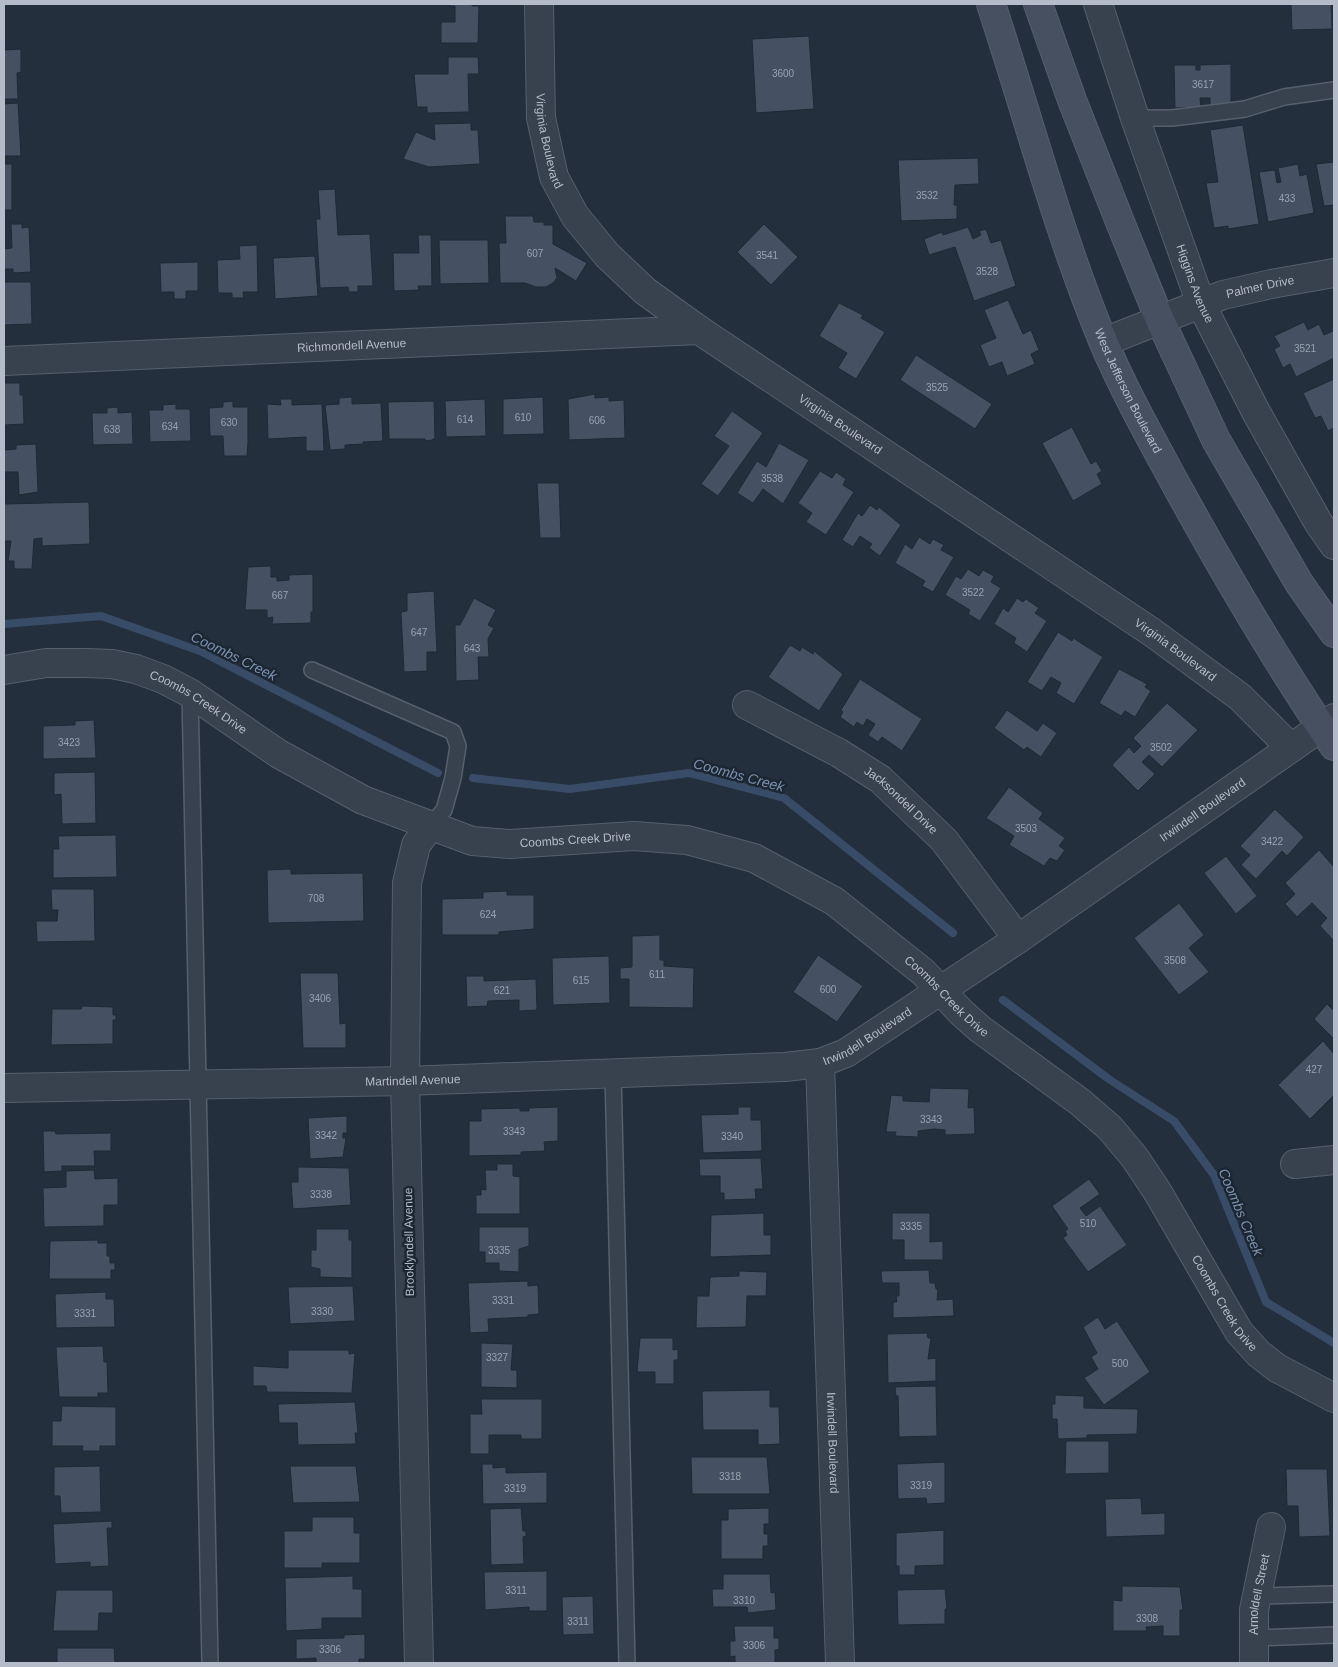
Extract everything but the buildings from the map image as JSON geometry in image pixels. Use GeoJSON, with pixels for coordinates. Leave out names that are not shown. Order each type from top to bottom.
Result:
{"type":"FeatureCollection","features":[{"type":"Feature","properties":{"kind":"main road"},"geometry":{"type":"LineString","coordinates":[[1038,4],[1076,109],[1160,320],[1216,440],[1299,583],[1334,633]]}},
{"type":"Feature","properties":{"kind":"main road","name":"West Jefferson Boulevard"},"geometry":{"type":"LineString","coordinates":[[997,5],[1077,272],[1104,342],[1134,408],[1213,553],[1263,635],[1330,731]]}},
{"type":"Feature","properties":{"kind":"street","name":"Virginia Boulevard"},"geometry":{"type":"LineString","coordinates":[[539,4],[541,118],[554,177],[575,216],[607,255],[645,291],[699,330],[1154,633],[1240,697],[1291,748]]}},
{"type":"Feature","properties":{"kind":"street","name":"Higgins Avenue"},"geometry":{"type":"LineString","coordinates":[[1098,4],[1135,118],[1202,304],[1256,412],[1318,522],[1334,545]]}},
{"type":"Feature","properties":{"kind":"street","name":"Palmer Drive"},"geometry":{"type":"LineString","coordinates":[[1104,342],[1223,295],[1334,273]]}},
{"type":"Feature","properties":{"kind":"street","name":"Richmondell Avenue"},"geometry":{"type":"LineString","coordinates":[[4,361],[699,330]]}},
{"type":"Feature","properties":{"kind":"street","name":"Coombs Creek Drive"},"geometry":{"type":"LineString","coordinates":[[4,670],[46,663],[112,664],[136,668],[190,693],[279,754],[326,781],[363,800],[472,841],[510,844],[634,836],[686,840],[754,858],[834,901],[923,972],[980,1029],[1080,1102],[1110,1128],[1135,1158],[1157,1191],[1239,1332],[1259,1354],[1277,1368],[1334,1398]]}},
{"type":"Feature","properties":{"kind":"street","name":"Jacksondell Drive"},"geometry":{"type":"LineString","coordinates":[[747,705],[839,752],[880,779],[944,840],[1018,939]]}},
{"type":"Feature","properties":{"kind":"street","name":"Irwindell Boulevard"},"geometry":{"type":"LineString","coordinates":[[840,1663],[820,1063],[846,1053],[1018,939],[1291,748],[1330,731]]}},
{"type":"Feature","properties":{"kind":"street","name":"Brooklyndell Avenue"},"geometry":{"type":"LineString","coordinates":[[419,1663],[405,1081],[407,883],[416,845],[430,826]]}},
{"type":"Feature","properties":{"kind":"street","name":"Martindell Avenue"},"geometry":{"type":"LineString","coordinates":[[4,1088],[405,1081],[786,1067],[820,1063]]}},
{"type":"Feature","properties":{"kind":"street"},"geometry":{"type":"LineString","coordinates":[[1295,1164],[1334,1160]]}},
{"type":"Feature","properties":{"kind":"street","name":"Arnoldell Street"},"geometry":{"type":"LineString","coordinates":[[1254,1651],[1254,1610],[1271,1527]]}},
{"type":"Feature","properties":{"kind":"lane"},"geometry":{"type":"LineString","coordinates":[[1135,118],[1172,118],[1245,109],[1284,97],[1334,90]]}},
{"type":"Feature","properties":{"kind":"lane"},"geometry":{"type":"LineString","coordinates":[[312,670],[453,732],[458,746],[454,778],[444,810],[430,826]]}},
{"type":"Feature","properties":{"kind":"lane"},"geometry":{"type":"LineString","coordinates":[[190,693],[210,1663]]}},
{"type":"Feature","properties":{"kind":"lane"},"geometry":{"type":"LineString","coordinates":[[614,1073],[627,1663]]}},
{"type":"Feature","properties":{"kind":"lane"},"geometry":{"type":"LineString","coordinates":[[1257,1596],[1334,1594]]}},
{"type":"Feature","properties":{"kind":"lane"},"geometry":{"type":"LineString","coordinates":[[1254,1651],[1334,1635]]}},
{"type":"Feature","properties":{"kind":"waterway","name":"Coombs Creek"},"geometry":{"type":"LineString","coordinates":[[4,624],[101,616],[200,651],[438,773]]}},
{"type":"Feature","properties":{"kind":"waterway","name":"Coombs Creek"},"geometry":{"type":"LineString","coordinates":[[473,778],[570,789],[689,773],[784,798],[953,933]]}},
{"type":"Feature","properties":{"kind":"waterway","name":"Coombs Creek"},"geometry":{"type":"LineString","coordinates":[[1003,1000],[1110,1080],[1174,1121],[1214,1175],[1266,1302],[1334,1343]]}}]}
